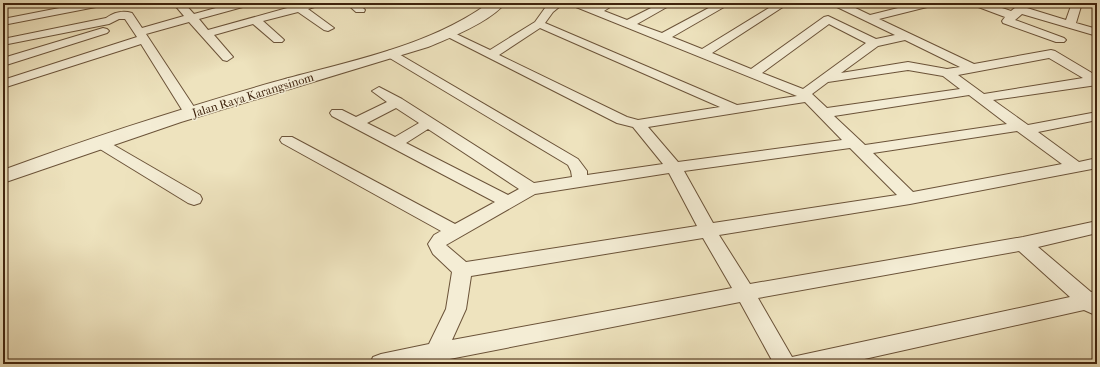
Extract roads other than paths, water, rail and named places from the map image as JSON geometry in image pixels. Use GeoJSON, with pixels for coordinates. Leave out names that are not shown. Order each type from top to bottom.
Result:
{"type":"FeatureCollection","features":[{"type":"Feature","properties":{"kind":"street"},"geometry":{"type":"LineString","coordinates":[[3,5],[16,3]]}},
{"type":"Feature","properties":{"kind":"street"},"geometry":{"type":"LineString","coordinates":[[3,22],[102,3],[113,22]]}},
{"type":"Feature","properties":{"kind":"street"},"geometry":{"type":"LineString","coordinates":[[178,3],[227,57]]}},
{"type":"Feature","properties":{"kind":"street"},"geometry":{"type":"LineString","coordinates":[[3,84],[138,31],[246,3]]}},
{"type":"Feature","properties":{"kind":"street"},"geometry":{"type":"LineString","coordinates":[[206,34],[317,3]]}},
{"type":"Feature","properties":{"kind":"street"},"geometry":{"type":"LineString","coordinates":[[351,3],[360,10]]}},
{"type":"Feature","properties":{"kind":"street","name":"Jalan Raya Karangsinom"},"geometry":{"type":"LineString","coordinates":[[3,177],[191,113],[392,54],[452,32],[477,18],[498,3]]}},
{"type":"Feature","properties":{"kind":"street"},"geometry":{"type":"LineString","coordinates":[[494,53],[539,24],[549,10],[559,3]]}},
{"type":"Feature","properties":{"kind":"street"},"geometry":{"type":"LineString","coordinates":[[575,3],[806,96],[910,198]]}},
{"type":"Feature","properties":{"kind":"street"},"geometry":{"type":"LineString","coordinates":[[595,11],[611,3]]}},
{"type":"Feature","properties":{"kind":"street"},"geometry":{"type":"LineString","coordinates":[[627,24],[669,3]]}},
{"type":"Feature","properties":{"kind":"street"},"geometry":{"type":"LineString","coordinates":[[662,38],[726,3]]}},
{"type":"Feature","properties":{"kind":"street"},"geometry":{"type":"LineString","coordinates":[[703,54],[784,3]]}},
{"type":"Feature","properties":{"kind":"street"},"geometry":{"type":"LineString","coordinates":[[870,18],[931,3]]}},
{"type":"Feature","properties":{"kind":"street"},"geometry":{"type":"LineString","coordinates":[[977,3],[1021,10],[1097,33]]}},
{"type":"Feature","properties":{"kind":"street"},"geometry":{"type":"LineString","coordinates":[[1068,24],[1071,22],[1077,3]]}},
{"type":"Feature","properties":{"kind":"street"},"geometry":{"type":"LineString","coordinates":[[841,5],[972,68]]}},
{"type":"Feature","properties":{"kind":"street"},"geometry":{"type":"LineString","coordinates":[[300,8],[328,28]]}},
{"type":"Feature","properties":{"kind":"street"},"geometry":{"type":"LineString","coordinates":[[1021,10],[1007,22],[1060,40]]}},
{"type":"Feature","properties":{"kind":"street"},"geometry":{"type":"LineString","coordinates":[[3,62],[128,16],[191,113]]}},
{"type":"Feature","properties":{"kind":"street"},"geometry":{"type":"LineString","coordinates":[[752,74],[828,19],[874,42]]}},
{"type":"Feature","properties":{"kind":"street"},"geometry":{"type":"LineString","coordinates":[[255,20],[278,40]]}},
{"type":"Feature","properties":{"kind":"street"},"geometry":{"type":"LineString","coordinates":[[3,42],[113,22]]}},
{"type":"Feature","properties":{"kind":"street"},"geometry":{"type":"LineString","coordinates":[[539,24],[735,109]]}},
{"type":"Feature","properties":{"kind":"street"},"geometry":{"type":"LineString","coordinates":[[452,32],[622,120],[635,123],[735,109],[806,96],[825,79],[874,42],[908,36]]}},
{"type":"Feature","properties":{"kind":"street"},"geometry":{"type":"LineString","coordinates":[[392,54],[573,162],[578,171],[580,181]]}},
{"type":"Feature","properties":{"kind":"street"},"geometry":{"type":"LineString","coordinates":[[825,79],[908,66],[947,73],[1051,54],[1097,80]]}},
{"type":"Feature","properties":{"kind":"street"},"geometry":{"type":"LineString","coordinates":[[947,73],[1076,167]]}},
{"type":"Feature","properties":{"kind":"street"},"geometry":{"type":"LineString","coordinates":[[824,113],[1097,80]]}},
{"type":"Feature","properties":{"kind":"street"},"geometry":{"type":"LineString","coordinates":[[379,91],[531,189]]}},
{"type":"Feature","properties":{"kind":"street"},"geometry":{"type":"LineString","coordinates":[[356,123],[397,102]]}},
{"type":"Feature","properties":{"kind":"street"},"geometry":{"type":"LineString","coordinates":[[337,113],[507,201]]}},
{"type":"Feature","properties":{"kind":"street"},"geometry":{"type":"LineString","coordinates":[[462,270],[439,249],[437,244],[455,231],[531,189],[674,167],[1024,128],[1097,116]]}},
{"type":"Feature","properties":{"kind":"street"},"geometry":{"type":"LineString","coordinates":[[635,123],[674,167],[708,231],[785,364]]}},
{"type":"Feature","properties":{"kind":"street"},"geometry":{"type":"LineString","coordinates":[[395,143],[429,124]]}},
{"type":"Feature","properties":{"kind":"street"},"geometry":{"type":"LineString","coordinates":[[287,140],[455,231]]}},
{"type":"Feature","properties":{"kind":"street"},"geometry":{"type":"LineString","coordinates":[[100,143],[194,199]]}},
{"type":"Feature","properties":{"kind":"street"},"geometry":{"type":"LineString","coordinates":[[462,270],[910,198],[1097,163]]}},
{"type":"Feature","properties":{"kind":"street"},"geometry":{"type":"LineString","coordinates":[[381,364],[436,352],[745,293],[1023,244],[1097,227]]}},
{"type":"Feature","properties":{"kind":"street"},"geometry":{"type":"LineString","coordinates":[[1023,244],[1094,303]]}},
{"type":"Feature","properties":{"kind":"street"},"geometry":{"type":"LineString","coordinates":[[436,352],[456,310],[462,270]]}},
{"type":"Feature","properties":{"kind":"street"},"geometry":{"type":"LineString","coordinates":[[799,364],[1094,303]]}}]}
